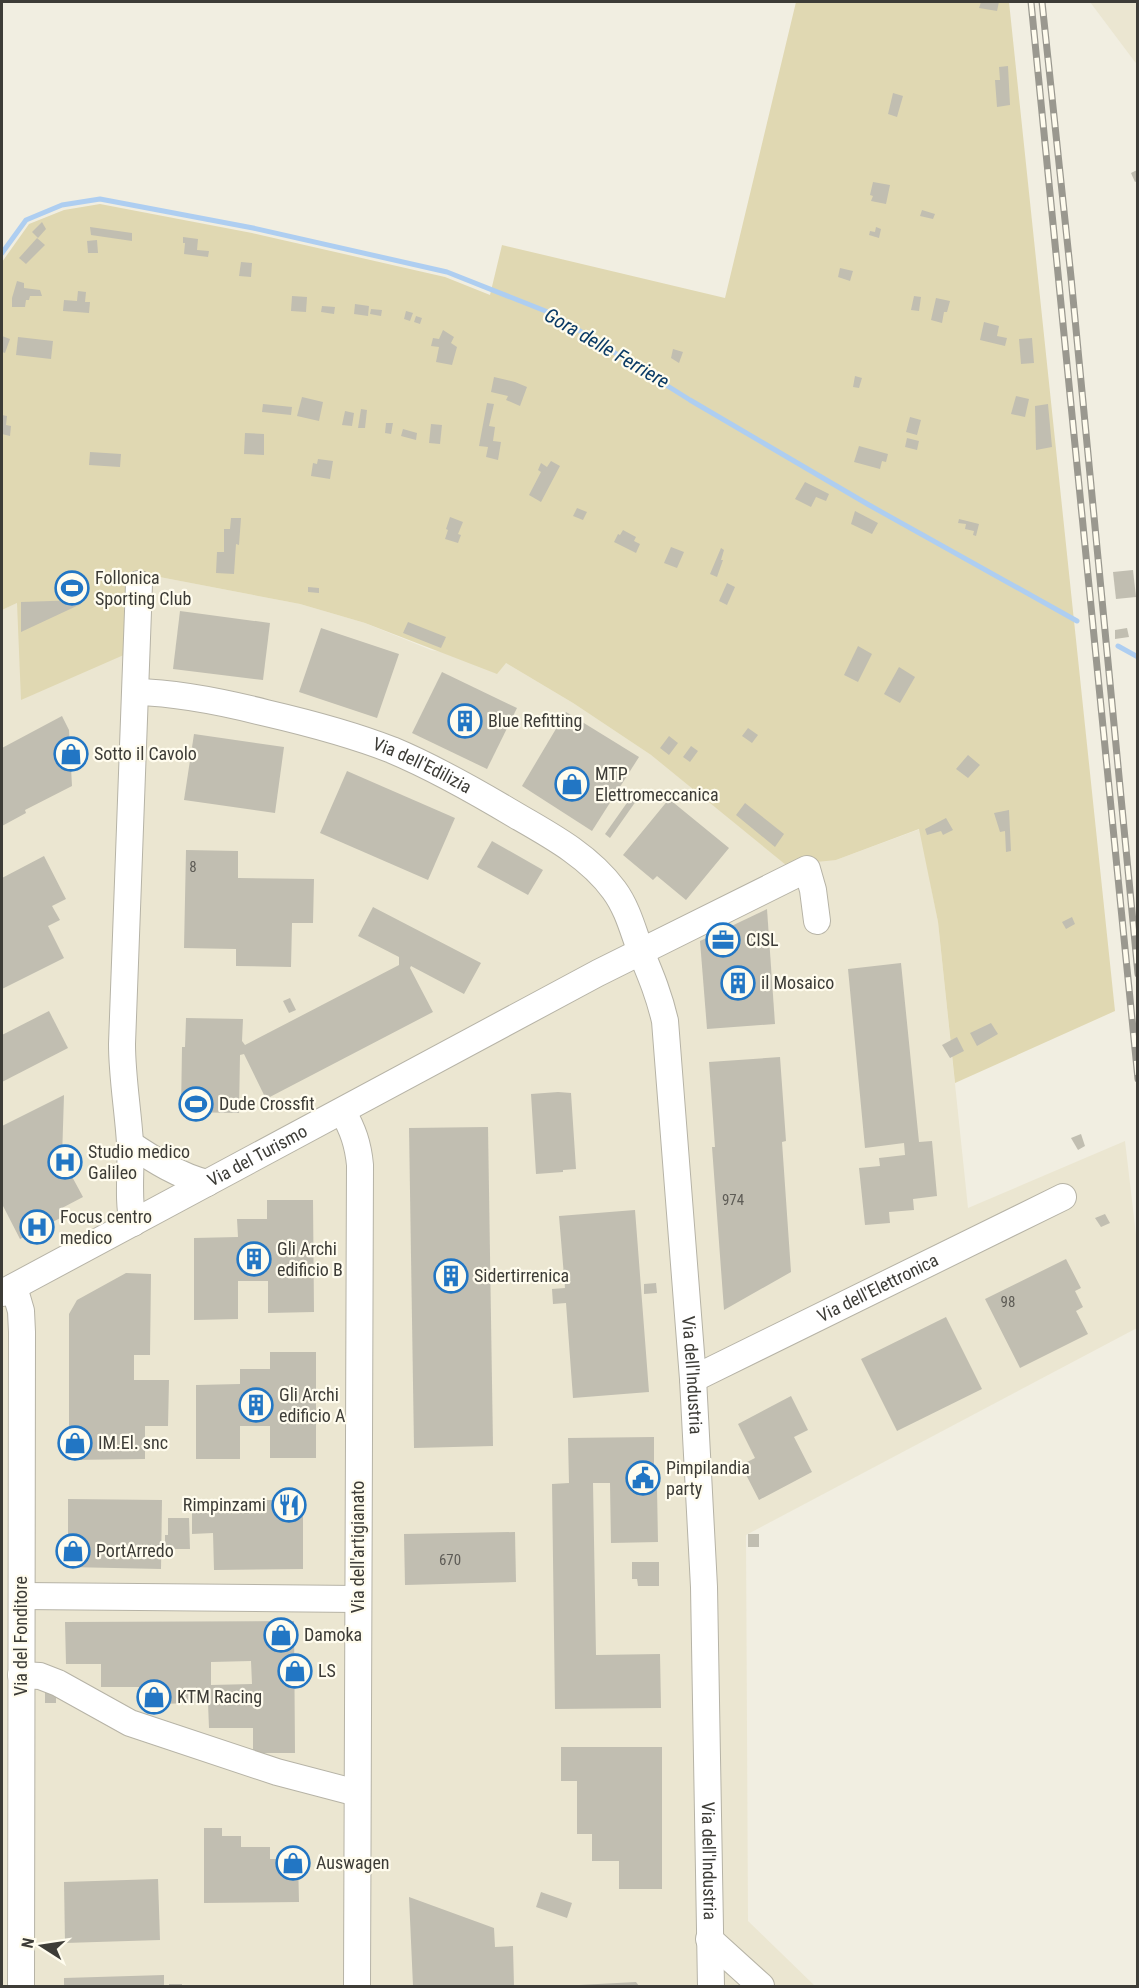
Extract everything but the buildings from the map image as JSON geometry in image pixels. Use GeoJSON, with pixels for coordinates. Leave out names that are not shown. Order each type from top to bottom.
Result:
{"type":"FeatureCollection","features":[{"type":"Feature","properties":{"kind":"street"},"geometry":{"type":"LineString","coordinates":[[133,1223],[130,1201],[130,1144],[122,1044],[133,678],[139,584]]}},
{"type":"Feature","properties":{"kind":"street","name":"Via dell'Edilizia"},"geometry":{"type":"LineString","coordinates":[[133,678],[196,697],[327,728],[394,751],[469,788],[549,834],[585,860],[601,875],[619,898],[632,924],[641,951]]}},
{"type":"Feature","properties":{"kind":"street","name":"Via del Turismo"},"geometry":{"type":"LineString","coordinates":[[8,1290],[641,951],[807,869],[813,890],[817,921]]}},
{"type":"Feature","properties":{"kind":"street","name":"Via dell'Industria"},"geometry":{"type":"LineString","coordinates":[[641,951],[652,975],[665,1021],[693,1379],[704,1587],[711,1986]]}},
{"type":"Feature","properties":{"kind":"street","name":"Via dell'artigianato"},"geometry":{"type":"LineString","coordinates":[[343,1112],[358,1146],[360,1165],[357,1986]]}},
{"type":"Feature","properties":{"kind":"street"},"geometry":{"type":"LineString","coordinates":[[130,1144],[177,1172],[207,1183]]}},
{"type":"Feature","properties":{"kind":"street","name":"Via dell'Elettronica"},"geometry":{"type":"LineString","coordinates":[[693,1379],[1063,1197]]}},
{"type":"Feature","properties":{"kind":"street","name":"Via del Fonditore"},"geometry":{"type":"LineString","coordinates":[[8,1290],[21,1311],[22,1332],[21,1986]]}},
{"type":"Feature","properties":{"kind":"street"},"geometry":{"type":"LineString","coordinates":[[22,1596],[357,1599]]}},
{"type":"Feature","properties":{"kind":"street"},"geometry":{"type":"LineString","coordinates":[[21,1675],[40,1676],[58,1683],[130,1723],[277,1772],[357,1793]]}},
{"type":"Feature","properties":{"kind":"street"},"geometry":{"type":"LineString","coordinates":[[709,1939],[761,1986]]}},
{"type":"Feature","properties":{"kind":"shaded area"},"geometry":{"type":"Polygon","coordinates":[[[796,2],[1009,2],[1115,1011],[955,1083],[938,922],[919,829],[836,860],[786,865],[651,755],[573,703],[506,663],[497,674],[365,623],[300,604],[149,575],[127,574],[126,654],[21,700],[17,603],[2,610],[2,262],[29,224],[64,210],[100,204],[252,233],[445,277],[490,295],[502,245],[725,298],[796,2]]]}},
{"type":"Feature","properties":{"kind":"shaded area"},"geometry":{"type":"Polygon","coordinates":[[[1090,2],[1137,2],[1137,64],[1135,62],[1090,2]]]}},
{"type":"Feature","properties":{"kind":"shaded area"},"geometry":{"type":"Polygon","coordinates":[[[127,574],[149,575],[300,604],[365,623],[431,650],[506,663],[573,703],[651,755],[714,806],[836,860],[920,829],[938,922],[968,1208],[1125,1141],[1137,1243],[1137,1328],[746,1535],[748,1921],[815,1986],[2,1986],[2,610],[17,603],[127,574]]]}},
{"type":"Feature","properties":{"kind":"waterway","name":"Gora delle Ferriere"},"geometry":{"type":"LineString","coordinates":[[2,253],[26,220],[62,205],[100,199],[253,228],[447,272],[553,314],[690,400],[869,505],[1077,621]]}},
{"type":"Feature","properties":{"kind":"waterway","name":"Gora delle Ferriere"},"geometry":{"type":"LineString","coordinates":[[1118,646],[1138,657]]}},
{"type":"Feature","properties":{"kind":"railway"},"geometry":{"type":"LineString","coordinates":[[1031,2],[1138,1079]]}},
{"type":"Feature","properties":{"kind":"railway"},"geometry":{"type":"LineString","coordinates":[[1042,2],[1071,277],[1138,974]]}},
{"type":"Feature","properties":{"kind":"place","name":"Follonica Sporting Club"},"geometry":{"type":"Point","coordinates":[72,588]}},
{"type":"Feature","properties":{"kind":"place","name":"Blue Refitting"},"geometry":{"type":"Point","coordinates":[465,721]}},
{"type":"Feature","properties":{"kind":"place","name":"Sotto il Cavolo"},"geometry":{"type":"Point","coordinates":[71,754]}},
{"type":"Feature","properties":{"kind":"place","name":"MTP Elettromeccanica"},"geometry":{"type":"Point","coordinates":[572,784]}},
{"type":"Feature","properties":{"kind":"place","name":"CISL"},"geometry":{"type":"Point","coordinates":[723,940]}},
{"type":"Feature","properties":{"kind":"place","name":"il Mosaico"},"geometry":{"type":"Point","coordinates":[738,983]}},
{"type":"Feature","properties":{"kind":"place","name":"Dude Crossfit"},"geometry":{"type":"Point","coordinates":[196,1104]}},
{"type":"Feature","properties":{"kind":"place","name":"Studio medico Galileo"},"geometry":{"type":"Point","coordinates":[65,1162]}},
{"type":"Feature","properties":{"kind":"place","name":"Focus centro medico"},"geometry":{"type":"Point","coordinates":[37,1227]}},
{"type":"Feature","properties":{"kind":"place","name":"Gli Archi edificio B"},"geometry":{"type":"Point","coordinates":[254,1259]}},
{"type":"Feature","properties":{"kind":"place","name":"Sidertirrenica"},"geometry":{"type":"Point","coordinates":[451,1276]}},
{"type":"Feature","properties":{"kind":"place","name":"Gli Archi edificio A"},"geometry":{"type":"Point","coordinates":[256,1405]}},
{"type":"Feature","properties":{"kind":"place","name":"IM.El. snc"},"geometry":{"type":"Point","coordinates":[75,1443]}},
{"type":"Feature","properties":{"kind":"place","name":"Pimpilandia party"},"geometry":{"type":"Point","coordinates":[643,1478]}},
{"type":"Feature","properties":{"kind":"place","name":"Rimpinzami"},"geometry":{"type":"Point","coordinates":[289,1505]}},
{"type":"Feature","properties":{"kind":"place","name":"PortArredo"},"geometry":{"type":"Point","coordinates":[73,1551]}},
{"type":"Feature","properties":{"kind":"place","name":"Damoka"},"geometry":{"type":"Point","coordinates":[281,1635]}},
{"type":"Feature","properties":{"kind":"place","name":"LS"},"geometry":{"type":"Point","coordinates":[295,1671]}},
{"type":"Feature","properties":{"kind":"place","name":"KTM Racing"},"geometry":{"type":"Point","coordinates":[154,1697]}},
{"type":"Feature","properties":{"kind":"place","name":"Auswagen"},"geometry":{"type":"Point","coordinates":[293,1863]}}]}
